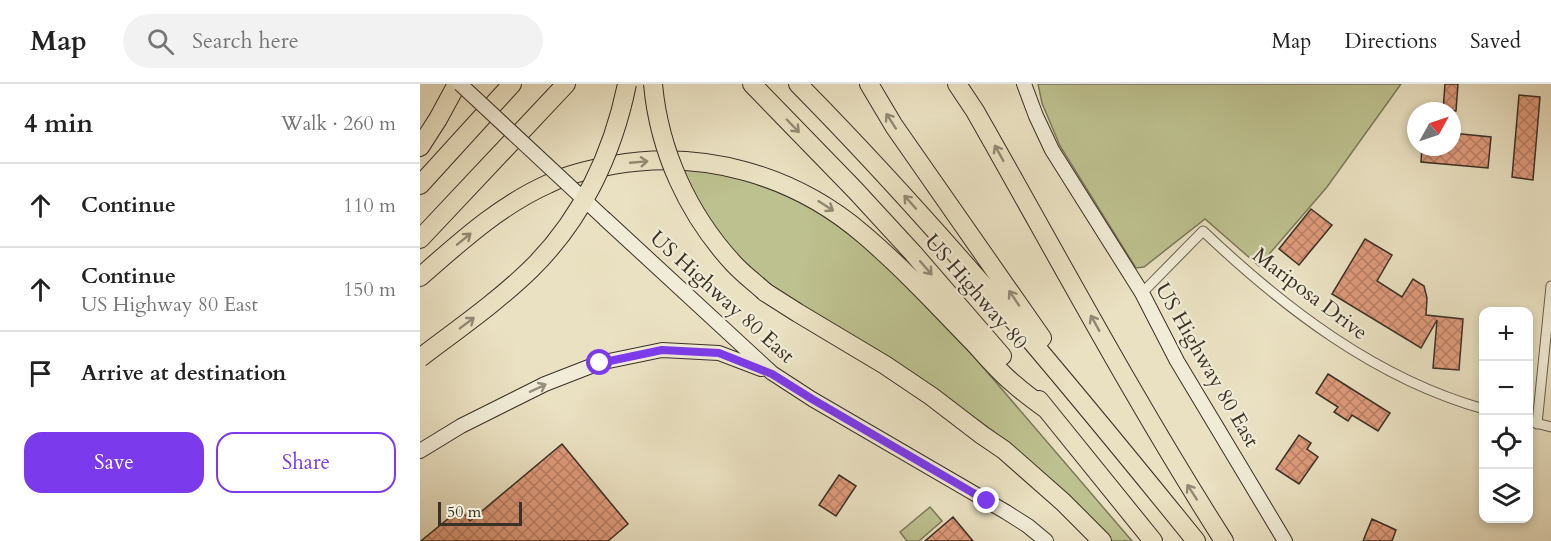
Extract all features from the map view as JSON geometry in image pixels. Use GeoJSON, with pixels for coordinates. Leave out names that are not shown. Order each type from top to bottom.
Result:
{"type":"FeatureCollection","features":[{"type":"Feature","properties":{"kind":"highway"},"geometry":{"type":"LineString","coordinates":[[420,147],[458,84]]}},
{"type":"Feature","properties":{"kind":"highway"},"geometry":{"type":"LineString","coordinates":[[420,185],[512,84]]}},
{"type":"Feature","properties":{"kind":"highway"},"geometry":{"type":"LineString","coordinates":[[420,239],[566,84]]}},
{"type":"Feature","properties":{"kind":"highway"},"geometry":{"type":"LineString","coordinates":[[420,358],[505,293],[531,269],[568,226],[595,181],[612,140],[627,84]]}},
{"type":"Feature","properties":{"kind":"highway"},"geometry":{"type":"LineString","coordinates":[[653,84],[662,138],[681,189],[705,229],[734,265],[765,292],[885,365],[1004,450],[1041,481],[1101,541]]}},
{"type":"Feature","properties":{"kind":"highway","name":"US Highway 80"},"geometry":{"type":"LineString","coordinates":[[752,84],[848,182],[913,253],[1046,409],[1153,541]]}},
{"type":"Feature","properties":{"kind":"highway","name":"US Highway 80"},"geometry":{"type":"LineString","coordinates":[[798,84],[929,223],[1086,405],[1196,541]]}},
{"type":"Feature","properties":{"kind":"highway"},"geometry":{"type":"LineString","coordinates":[[869,84],[894,126],[1015,298],[1086,405]]}},
{"type":"Feature","properties":{"kind":"highway"},"geometry":{"type":"LineString","coordinates":[[957,84],[975,111],[1162,442],[1224,541]]}},
{"type":"Feature","properties":{"kind":"highway"},"geometry":{"type":"LineString","coordinates":[[420,277],[466,236],[507,207],[549,183],[599,168],[643,161],[690,161],[728,167],[786,185],[819,202],[846,220],[920,288],[1013,384],[1046,409]]}},
{"type":"Feature","properties":{"kind":"highway"},"geometry":{"type":"LineString","coordinates":[[982,435],[1087,541]]}},
{"type":"Feature","properties":{"kind":"main road","name":"US Highway 80 East"},"geometry":{"type":"LineString","coordinates":[[458,84],[772,374],[1006,512],[1046,541]]}},
{"type":"Feature","properties":{"kind":"main road","name":"US Highway 80 East"},"geometry":{"type":"LineString","coordinates":[[1024,84],[1052,150],[1142,293],[1177,360],[1285,541]]}},
{"type":"Feature","properties":{"kind":"main road"},"geometry":{"type":"LineString","coordinates":[[420,451],[461,426],[529,392],[600,363],[662,350],[719,353],[772,374]]}},
{"type":"Feature","properties":{"kind":"street","name":"Mariposa Drive"},"geometry":{"type":"LineString","coordinates":[[1142,293],[1203,231],[1300,314],[1356,353],[1413,383],[1479,407]]}},
{"type":"Feature","properties":{"kind":"street"},"geometry":{"type":"LineString","coordinates":[[1551,286],[1533,423],[1551,427]]}},
{"type":"Feature","properties":{"kind":"green space"},"geometry":{"type":"Polygon","coordinates":[[[1038,84],[1401,84],[1327,187],[1259,266],[1205,219],[1144,267],[1136,268],[1060,146],[1042,103],[1038,84]]]}},
{"type":"Feature","properties":{"kind":"green space"},"geometry":{"type":"Polygon","coordinates":[[[681,168],[718,171],[770,186],[810,205],[840,226],[888,267],[976,359],[1132,541],[1111,541],[1023,456],[993,431],[922,380],[774,291],[749,270],[709,223],[681,168]]]}},
{"type":"Feature","properties":{"kind":"green space"},"geometry":{"type":"Polygon","coordinates":[[[930,507],[942,521],[919,541],[907,541],[900,532],[930,507]]]}},
{"type":"Feature","properties":{"kind":"building"},"geometry":{"type":"Polygon","coordinates":[[[1445,84],[1458,84],[1457,102],[1444,102],[1445,84]]]}},
{"type":"Feature","properties":{"kind":"building"},"geometry":{"type":"Polygon","coordinates":[[[1519,95],[1540,97],[1533,180],[1512,177],[1519,95]]]}},
{"type":"Feature","properties":{"kind":"building"},"geometry":{"type":"Polygon","coordinates":[[[1461,134],[1491,137],[1488,168],[1421,162],[1421,156],[1461,156],[1461,134]]]}},
{"type":"Feature","properties":{"kind":"building"},"geometry":{"type":"Polygon","coordinates":[[[1311,209],[1332,225],[1299,265],[1279,249],[1311,209]]]}},
{"type":"Feature","properties":{"kind":"building"},"geometry":{"type":"Polygon","coordinates":[[[1365,239],[1392,255],[1377,281],[1402,297],[1413,279],[1424,286],[1427,298],[1426,315],[1463,319],[1459,370],[1433,368],[1437,320],[1421,348],[1332,294],[1365,239]]]}},
{"type":"Feature","properties":{"kind":"building"},"geometry":{"type":"Polygon","coordinates":[[[1328,374],[1390,413],[1378,431],[1352,415],[1348,421],[1334,412],[1338,407],[1316,393],[1328,374]]]}},
{"type":"Feature","properties":{"kind":"building"},"geometry":{"type":"Polygon","coordinates":[[[1299,435],[1311,443],[1307,449],[1318,457],[1299,484],[1276,469],[1299,435]]]}},
{"type":"Feature","properties":{"kind":"building"},"geometry":{"type":"Polygon","coordinates":[[[562,444],[628,524],[608,541],[421,541],[460,509],[470,521],[562,444]]]}},
{"type":"Feature","properties":{"kind":"building"},"geometry":{"type":"Polygon","coordinates":[[[839,475],[856,486],[836,516],[819,505],[839,475]]]}},
{"type":"Feature","properties":{"kind":"building"},"geometry":{"type":"Polygon","coordinates":[[[953,517],[973,541],[925,541],[953,517]]]}},
{"type":"Feature","properties":{"kind":"building"},"geometry":{"type":"Polygon","coordinates":[[[1372,519],[1396,530],[1392,541],[1363,541],[1372,519]]]}},
{"type":"Feature","properties":{"kind":"route"},"geometry":{"type":"LineString","coordinates":[[600,363],[662,350],[719,353],[772,374],[987,501]]}}]}
